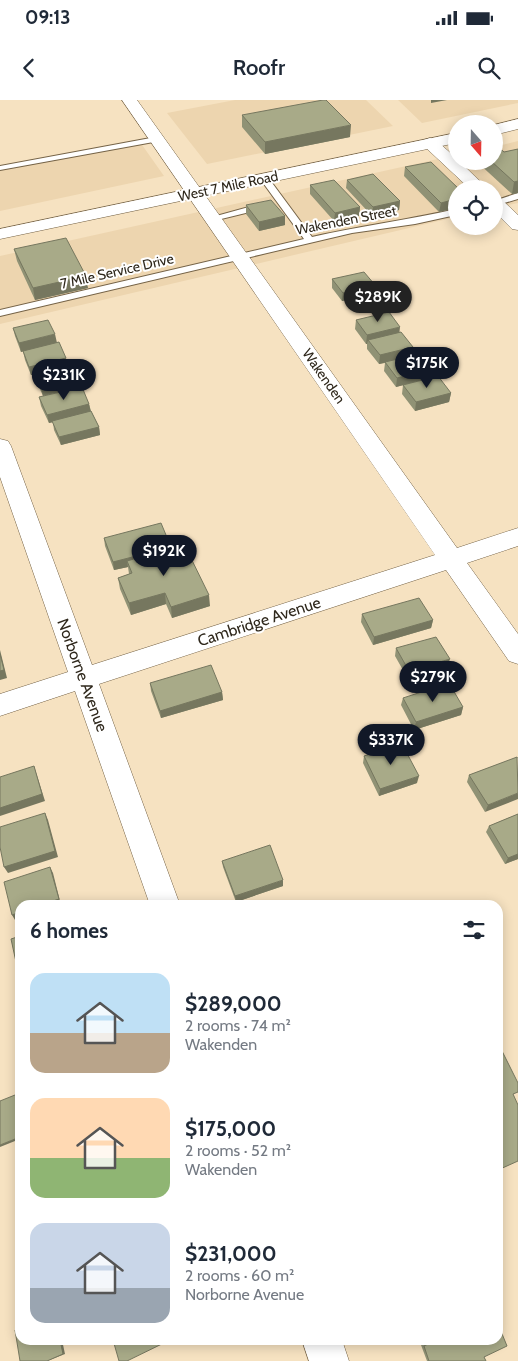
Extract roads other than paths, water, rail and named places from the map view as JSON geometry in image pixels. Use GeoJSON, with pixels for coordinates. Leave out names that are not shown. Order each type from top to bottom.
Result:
{"type":"FeatureCollection","features":[{"type":"Feature","properties":{"kind":"street","name":"Wakenden"},"geometry":{"type":"LineString","coordinates":[[129,100],[196,192],[518,654]]}},
{"type":"Feature","properties":{"kind":"street"},"geometry":{"type":"LineString","coordinates":[[503,128],[518,124]]}},
{"type":"Feature","properties":{"kind":"street","name":"West 7 Mile Road"},"geometry":{"type":"LineString","coordinates":[[0,234],[448,140]]}},
{"type":"Feature","properties":{"kind":"street"},"geometry":{"type":"LineString","coordinates":[[430,143],[470,180]]}},
{"type":"Feature","properties":{"kind":"street"},"geometry":{"type":"LineString","coordinates":[[503,211],[518,225]]}},
{"type":"Feature","properties":{"kind":"street","name":"Norborne Avenue"},"geometry":{"type":"LineString","coordinates":[[0,446],[163,900]]}},
{"type":"Feature","properties":{"kind":"street","name":"Cambridge Avenue"},"geometry":{"type":"LineString","coordinates":[[0,705],[518,537]]}},
{"type":"Feature","properties":{"kind":"street"},"geometry":{"type":"LineString","coordinates":[[324,1345],[329,1361]]}},
{"type":"Feature","properties":{"kind":"lane"},"geometry":{"type":"LineString","coordinates":[[0,168],[156,139]]}},
{"type":"Feature","properties":{"kind":"lane"},"geometry":{"type":"LineString","coordinates":[[264,178],[310,240]]}},
{"type":"Feature","properties":{"kind":"lane"},"geometry":{"type":"LineString","coordinates":[[503,200],[518,196]]}},
{"type":"Feature","properties":{"kind":"lane"},"geometry":{"type":"LineString","coordinates":[[214,218],[281,202]]}},
{"type":"Feature","properties":{"kind":"lane","name":"Wakenden Street"},"geometry":{"type":"LineString","coordinates":[[241,257],[352,230],[448,214]]}},
{"type":"Feature","properties":{"kind":"lane","name":"7 Mile Service Drive"},"geometry":{"type":"LineString","coordinates":[[0,313],[241,257]]}}]}
